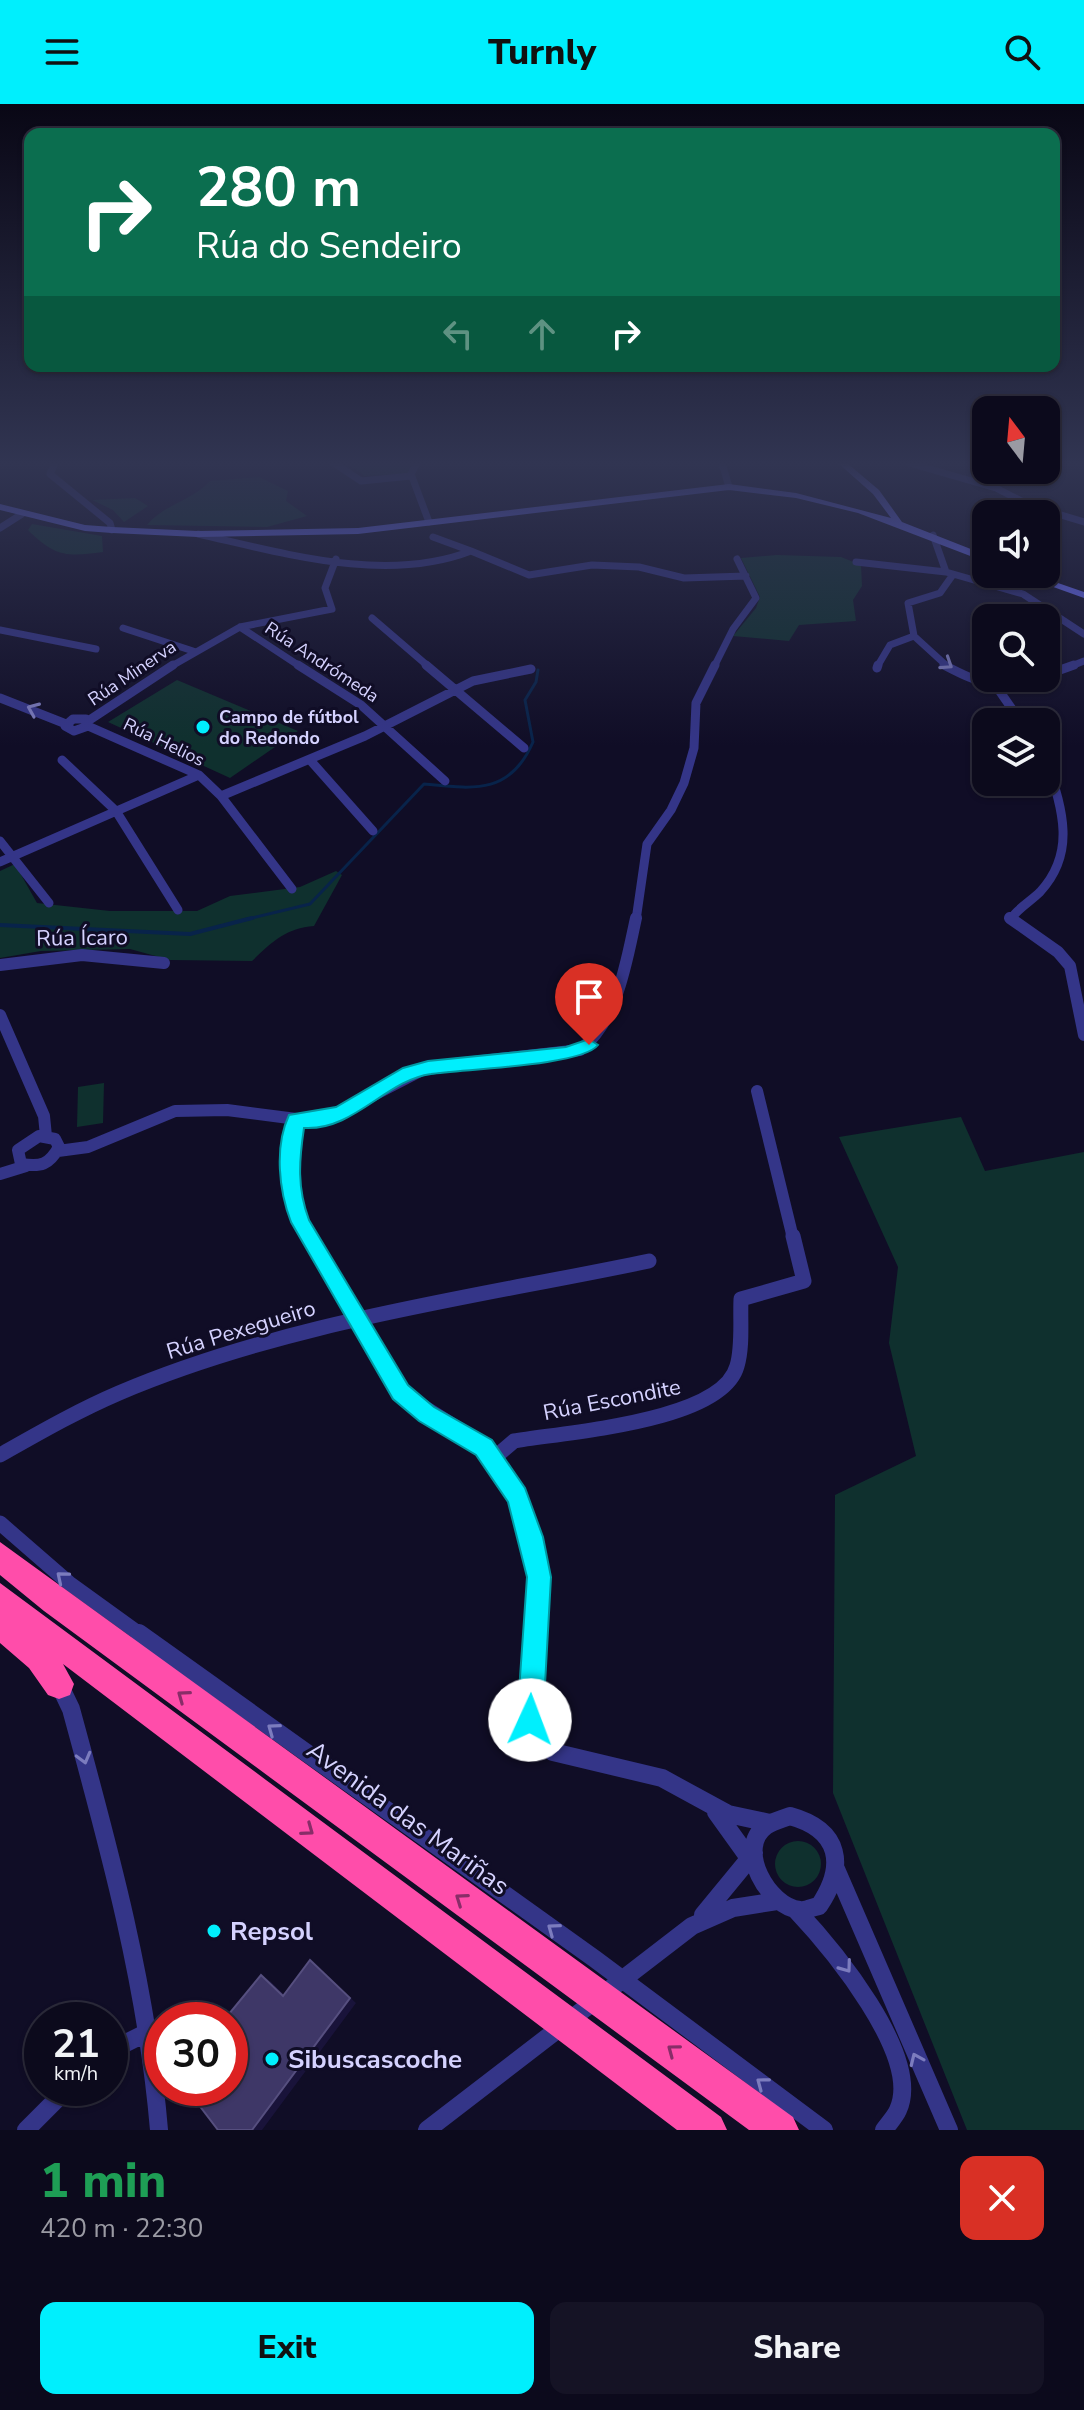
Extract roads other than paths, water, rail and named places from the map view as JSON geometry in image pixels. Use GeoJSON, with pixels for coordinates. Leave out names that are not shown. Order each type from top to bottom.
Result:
{"type":"FeatureCollection","features":[{"type":"Feature","properties":{"kind":"highway","name":"Avenida das Mariñas"},"geometry":{"type":"LineString","coordinates":[[0,1556],[65,1610],[780,2130]]}},
{"type":"Feature","properties":{"kind":"highway"},"geometry":{"type":"LineString","coordinates":[[0,1598],[708,2130]]}},
{"type":"Feature","properties":{"kind":"highway"},"geometry":{"type":"LineString","coordinates":[[0,1624],[40,1657],[59,1684]]}},
{"type":"Feature","properties":{"kind":"street"},"geometry":{"type":"LineString","coordinates":[[328,558],[430,564],[461,558]]}},
{"type":"Feature","properties":{"kind":"street"},"geometry":{"type":"LineString","coordinates":[[487,558],[529,575],[592,565],[639,567],[684,578],[746,576]]}},
{"type":"Feature","properties":{"kind":"street"},"geometry":{"type":"LineString","coordinates":[[942,558],[949,574],[948,589],[908,603],[914,636],[941,663],[972,679]]}},
{"type":"Feature","properties":{"kind":"street","name":"Rúa Minerva"},"geometry":{"type":"LineString","coordinates":[[88,723],[193,651],[240,627],[332,609],[325,588],[336,559]]}},
{"type":"Feature","properties":{"kind":"street"},"geometry":{"type":"LineString","coordinates":[[0,1172],[45,1165],[58,1151],[80,1149],[173,1111],[220,1111],[312,1121],[342,1112],[396,1079],[428,1067],[568,1053],[580,1050],[595,1038],[629,964],[642,894],[647,844],[671,810],[690,764],[696,703],[733,629],[754,604],[755,593],[737,559]]}},
{"type":"Feature","properties":{"kind":"street"},"geometry":{"type":"LineString","coordinates":[[856,562],[949,574],[1013,590],[1041,603],[1084,634]]}},
{"type":"Feature","properties":{"kind":"street"},"geometry":{"type":"LineString","coordinates":[[1060,586],[1083,594]]}},
{"type":"Feature","properties":{"kind":"street"},"geometry":{"type":"LineString","coordinates":[[372,618],[524,748]]}},
{"type":"Feature","properties":{"kind":"street","name":"Rúa Andrómeda"},"geometry":{"type":"LineString","coordinates":[[240,627],[387,725],[445,781]]}},
{"type":"Feature","properties":{"kind":"street","name":"Rúa Minerva"},"geometry":{"type":"LineString","coordinates":[[123,628],[193,651]]}},
{"type":"Feature","properties":{"kind":"street"},"geometry":{"type":"LineString","coordinates":[[0,630],[96,649]]}},
{"type":"Feature","properties":{"kind":"street"},"geometry":{"type":"LineString","coordinates":[[877,668],[881,653],[890,642],[914,636]]}},
{"type":"Feature","properties":{"kind":"street"},"geometry":{"type":"LineString","coordinates":[[1060,670],[1084,661]]}},
{"type":"Feature","properties":{"kind":"street"},"geometry":{"type":"LineString","coordinates":[[221,796],[387,725],[485,674],[531,669]]}},
{"type":"Feature","properties":{"kind":"street"},"geometry":{"type":"LineString","coordinates":[[0,698],[66,724],[77,718],[88,723]]}},
{"type":"Feature","properties":{"kind":"street","name":"Rúa Helios"},"geometry":{"type":"LineString","coordinates":[[88,723],[199,775],[221,796],[292,889]]}},
{"type":"Feature","properties":{"kind":"street"},"geometry":{"type":"LineString","coordinates":[[62,760],[116,811],[178,910]]}},
{"type":"Feature","properties":{"kind":"street"},"geometry":{"type":"LineString","coordinates":[[310,760],[373,831]]}},
{"type":"Feature","properties":{"kind":"street"},"geometry":{"type":"LineString","coordinates":[[0,862],[199,775]]}},
{"type":"Feature","properties":{"kind":"street"},"geometry":{"type":"LineString","coordinates":[[1058,796],[1066,846],[1056,876],[1009,919],[1026,934],[1064,958],[1070,966],[1084,1035]]}},
{"type":"Feature","properties":{"kind":"street"},"geometry":{"type":"LineString","coordinates":[[0,841],[49,903]]}},
{"type":"Feature","properties":{"kind":"street","name":"Rúa Ícaro"},"geometry":{"type":"LineString","coordinates":[[0,965],[69,954],[127,955],[164,963]]}},
{"type":"Feature","properties":{"kind":"street"},"geometry":{"type":"LineString","coordinates":[[0,1015],[44,1116],[46,1136]]}},
{"type":"Feature","properties":{"kind":"street","name":"Rúa Escondite"},"geometry":{"type":"LineString","coordinates":[[493,1459],[514,1441],[686,1410],[715,1397],[737,1368],[741,1299],[804,1281],[757,1091]]}},
{"type":"Feature","properties":{"kind":"street"},"geometry":{"type":"LineString","coordinates":[[296,1120],[290,1195],[301,1222],[395,1384],[410,1403],[477,1442],[493,1459],[517,1496],[531,1537],[539,1577],[529,1707],[530,1720],[543,1744],[553,1752],[662,1778],[742,1819],[770,1823]]}},
{"type":"Feature","properties":{"kind":"street"},"geometry":{"type":"LineString","coordinates":[[0,1172],[27,1141],[46,1136],[58,1143],[58,1151]]}},
{"type":"Feature","properties":{"kind":"street"},"geometry":{"type":"LineString","coordinates":[[17,1155],[26,1166]]}},
{"type":"Feature","properties":{"kind":"street","name":"Rúa Pexegueiro"},"geometry":{"type":"LineString","coordinates":[[0,1455],[134,1387],[279,1339],[359,1319],[649,1261]]}},
{"type":"Feature","properties":{"kind":"street"},"geometry":{"type":"LineString","coordinates":[[0,1523],[69,1583],[595,1959],[824,2130]]}},
{"type":"Feature","properties":{"kind":"street"},"geometry":{"type":"LineString","coordinates":[[59,1684],[71,1709],[108,1837],[144,2012]]}},
{"type":"Feature","properties":{"kind":"street"},"geometry":{"type":"LineString","coordinates":[[708,1803],[753,1859],[759,1879],[852,1974],[889,2041],[901,2073],[901,2104],[884,2130]]}},
{"type":"Feature","properties":{"kind":"street"},"geometry":{"type":"LineString","coordinates":[[427,2130],[692,1926],[753,1859],[762,1831],[770,1823],[790,1816],[813,1823],[830,1843],[848,1905],[949,2130]]}},
{"type":"Feature","properties":{"kind":"street"},"geometry":{"type":"LineString","coordinates":[[692,1926],[737,1905],[819,1904],[834,1883],[836,1869]]}},
{"type":"Feature","properties":{"kind":"street"},"geometry":{"type":"LineString","coordinates":[[26,2130],[50,2106]]}},
{"type":"Feature","properties":{"kind":"street"},"geometry":{"type":"LineString","coordinates":[[156,2106],[159,2130]]}},
{"type":"Feature","properties":{"kind":"waterway"},"geometry":{"type":"LineString","coordinates":[[248,919],[310,904],[424,784],[459,787],[489,785],[513,772],[533,742],[525,700],[536,682],[538,670]]}},
{"type":"Feature","properties":{"kind":"waterway"},"geometry":{"type":"LineString","coordinates":[[248,919],[252,918]]}},
{"type":"Feature","properties":{"kind":"waterway"},"geometry":{"type":"LineString","coordinates":[[0,925],[190,934],[248,919]]}},
{"type":"Feature","properties":{"kind":"waterway"},"geometry":{"type":"LineString","coordinates":[[244,920],[248,919]]}},
{"type":"Feature","properties":{"kind":"place","name":"Campo de fútbol do Redondo"},"geometry":{"type":"Point","coordinates":[203,727]}},
{"type":"Feature","properties":{"kind":"place","name":"Repsol"},"geometry":{"type":"Point","coordinates":[214,1931]}},
{"type":"Feature","properties":{"kind":"place","name":"Sibuscascoche"},"geometry":{"type":"Point","coordinates":[272,2059]}}]}
